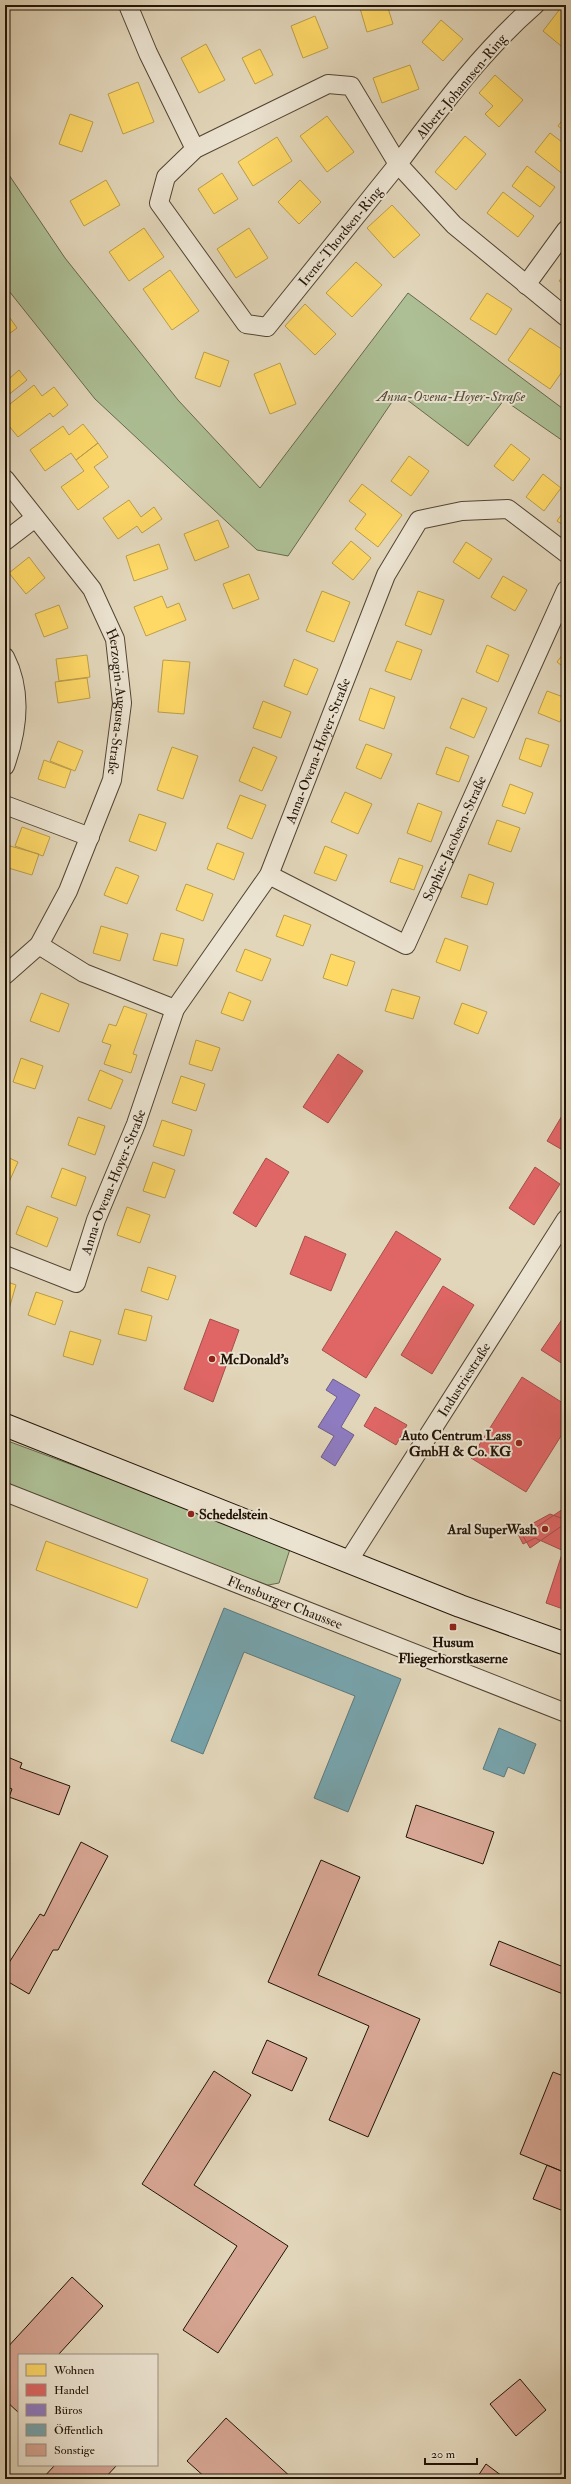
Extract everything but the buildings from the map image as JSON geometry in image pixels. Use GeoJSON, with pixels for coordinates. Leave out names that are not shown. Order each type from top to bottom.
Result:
{"type":"FeatureCollection","features":[{"type":"Feature","properties":{"kind":"main road"},"geometry":{"type":"LineString","coordinates":[[5,1425],[349,1560],[460,1606],[566,1644]]}},
{"type":"Feature","properties":{"kind":"street"},"geometry":{"type":"LineString","coordinates":[[128,5],[148,53],[195,149]]}},
{"type":"Feature","properties":{"kind":"street","name":"Albert-Johannsen-Ring"},"geometry":{"type":"LineString","coordinates":[[398,164],[448,97],[516,22],[535,5]]}},
{"type":"Feature","properties":{"kind":"street","name":"Irene-Thordsen-Ring"},"geometry":{"type":"LineString","coordinates":[[328,84],[351,86],[398,164],[267,327],[246,324],[159,203],[166,177],[195,149],[328,84]]}},
{"type":"Feature","properties":{"kind":"street"},"geometry":{"type":"LineString","coordinates":[[398,164],[454,225],[566,317]]}},
{"type":"Feature","properties":{"kind":"street"},"geometry":{"type":"LineString","coordinates":[[526,285],[566,230]]}},
{"type":"Feature","properties":{"kind":"street","name":"Herzogin-Augusta-Straße"},"geometry":{"type":"LineString","coordinates":[[5,479],[35,518],[57,542],[92,589],[115,639],[122,702],[113,772],[90,837],[68,891],[39,945],[5,975]]}},
{"type":"Feature","properties":{"kind":"street","name":"Anna-Ovena-Hoyer-Straße"},"geometry":{"type":"LineString","coordinates":[[5,1255],[76,1283],[96,1220],[136,1124],[175,1009],[269,875],[386,575],[418,520],[462,511],[508,510],[566,553]]}},
{"type":"Feature","properties":{"kind":"street"},"geometry":{"type":"LineString","coordinates":[[5,541],[35,518]]}},
{"type":"Feature","properties":{"kind":"street","name":"Sophie-Jacobsen-Straße"},"geometry":{"type":"LineString","coordinates":[[269,875],[406,946],[566,590]]}},
{"type":"Feature","properties":{"kind":"street"},"geometry":{"type":"LineString","coordinates":[[5,657],[11,670],[18,706],[13,744],[5,766]]}},
{"type":"Feature","properties":{"kind":"street"},"geometry":{"type":"LineString","coordinates":[[5,805],[90,837]]}},
{"type":"Feature","properties":{"kind":"street"},"geometry":{"type":"LineString","coordinates":[[39,945],[84,973],[175,1009]]}},
{"type":"Feature","properties":{"kind":"street","name":"Industriestraße"},"geometry":{"type":"LineString","coordinates":[[349,1560],[566,1219]]}},
{"type":"Feature","properties":{"kind":"street","name":"Flensburger Chaussee"},"geometry":{"type":"LineString","coordinates":[[5,1492],[566,1712]]}},
{"type":"Feature","properties":{"kind":"green space"},"geometry":{"type":"Polygon","coordinates":[[[5,169],[65,258],[178,400],[260,488],[408,293],[566,411],[566,443],[504,400],[468,446],[398,393],[288,556],[257,550],[95,399],[5,286],[5,169]]]}},
{"type":"Feature","properties":{"kind":"green space"},"geometry":{"type":"Polygon","coordinates":[[[5,1440],[291,1546],[279,1583],[258,1587],[5,1484],[5,1440]]]}},
{"type":"Feature","properties":{"kind":"place","name":"McDonald's"},"geometry":{"type":"Point","coordinates":[212,1359]}},
{"type":"Feature","properties":{"kind":"place","name":"Auto Centrum Lass GmbH & Co. KG"},"geometry":{"type":"Point","coordinates":[519,1443]}},
{"type":"Feature","properties":{"kind":"place","name":"Schedelstein"},"geometry":{"type":"Point","coordinates":[191,1514]}},
{"type":"Feature","properties":{"kind":"place","name":"Aral SuperWash"},"geometry":{"type":"Point","coordinates":[545,1529]}},
{"type":"Feature","properties":{"kind":"place","name":"Husum Fliegerhorstkaserne"},"geometry":{"type":"Point","coordinates":[453,1627]}}]}
